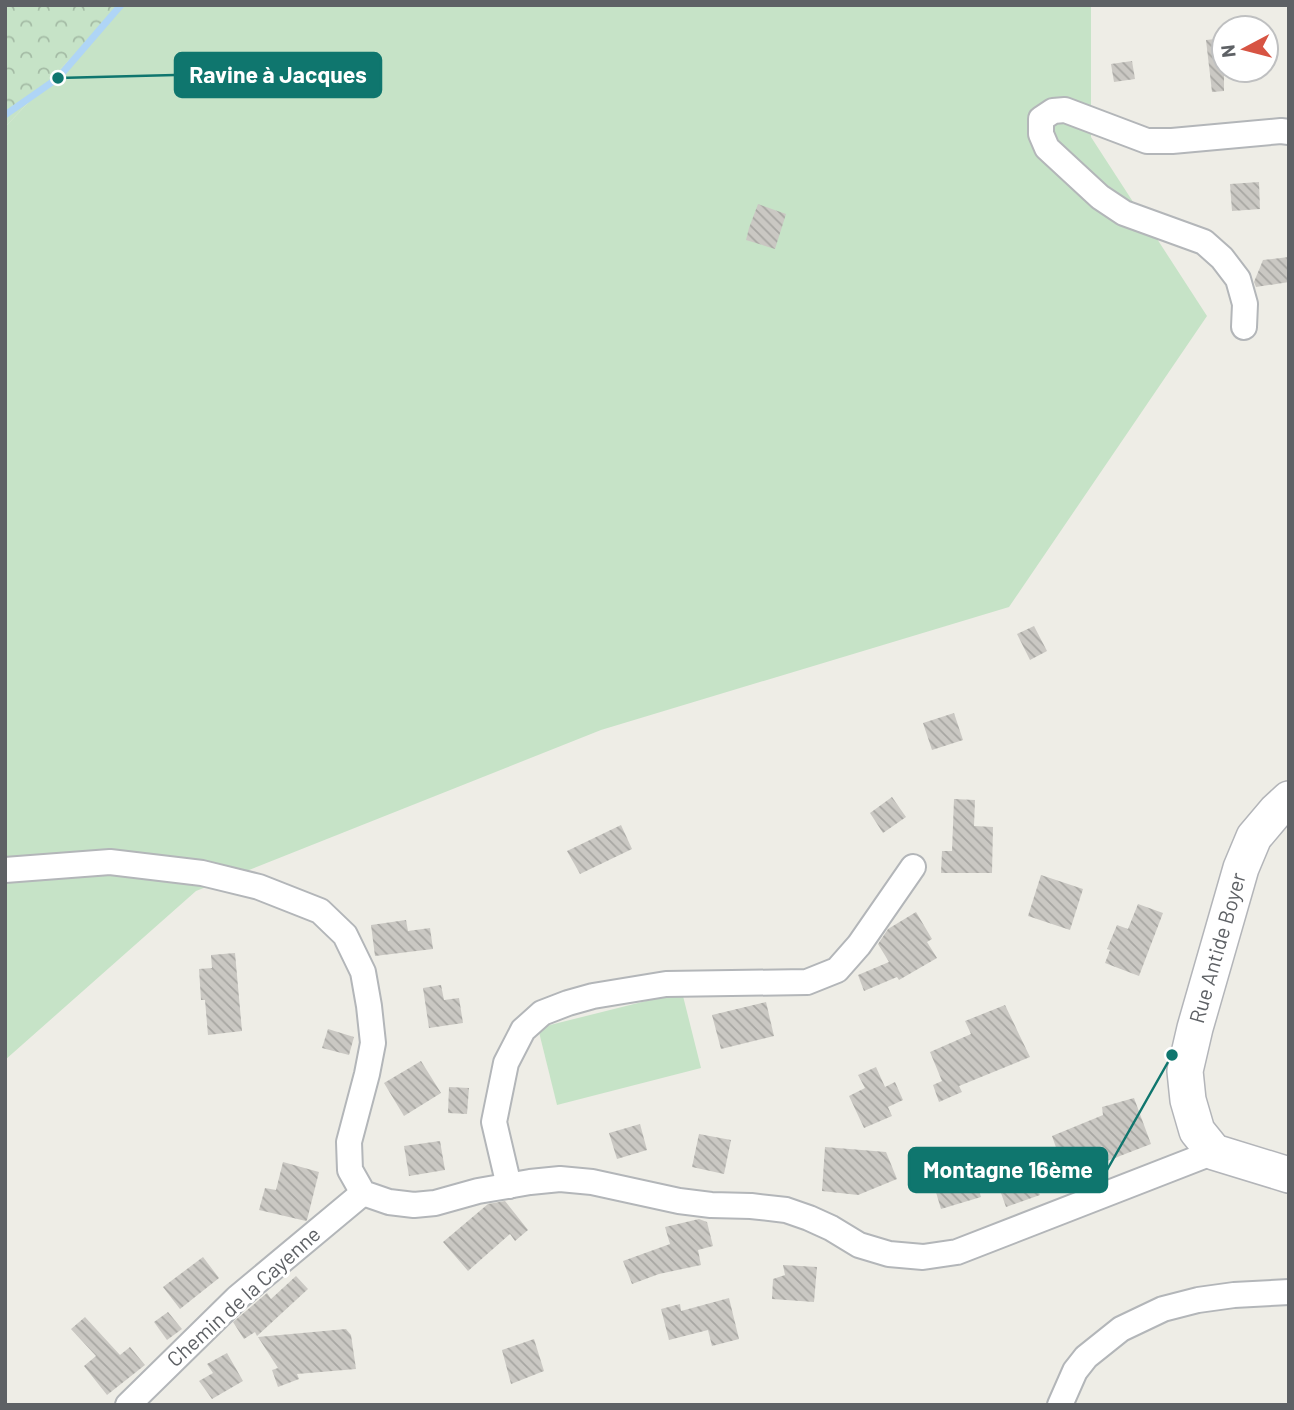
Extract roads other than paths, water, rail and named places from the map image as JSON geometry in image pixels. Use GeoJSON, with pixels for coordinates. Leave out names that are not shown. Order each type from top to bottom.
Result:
{"type":"FeatureCollection","features":[{"type":"Feature","properties":{"kind":"main road","name":"Rue Antide Boyer"},"geometry":{"type":"LineString","coordinates":[[1213,1152],[1197,1131],[1188,1100],[1185,1071],[1241,868],[1254,837],[1289,799]]}},
{"type":"Feature","properties":{"kind":"main road"},"geometry":{"type":"LineString","coordinates":[[1213,1152],[1289,1175]]}},
{"type":"Feature","properties":{"kind":"street"},"geometry":{"type":"LineString","coordinates":[[1244,327],[1245,304],[1238,279],[1222,258],[1204,242],[1124,213],[1100,197],[1047,148],[1041,134],[1041,119],[1053,111],[1065,110],[1147,141],[1289,132]]}},
{"type":"Feature","properties":{"kind":"street"},"geometry":{"type":"LineString","coordinates":[[5,870],[110,862],[202,873],[259,887],[320,911],[345,934],[363,972],[369,1006],[373,1043],[349,1142],[350,1170],[363,1192],[389,1202],[414,1205],[435,1203],[478,1191],[560,1179],[592,1182],[679,1201],[786,1210],[831,1228],[859,1245],[889,1254],[923,1257],[957,1252],[1213,1152]]}},
{"type":"Feature","properties":{"kind":"street"},"geometry":{"type":"LineString","coordinates":[[509,1186],[494,1122],[506,1063],[523,1030],[542,1013],[593,996],[666,984],[807,982],[837,970],[859,945],[913,867]]}},
{"type":"Feature","properties":{"kind":"street"},"geometry":{"type":"LineString","coordinates":[[1249,1164],[1281,1155],[1289,1156]]}},
{"type":"Feature","properties":{"kind":"street","name":"Chemin de la Cayenne"},"geometry":{"type":"LineString","coordinates":[[128,1405],[237,1298],[363,1192]]}},
{"type":"Feature","properties":{"kind":"street"},"geometry":{"type":"LineString","coordinates":[[1060,1405],[1076,1371],[1086,1357],[1121,1329],[1163,1309],[1199,1300],[1289,1292]]}},
{"type":"Feature","properties":{"kind":"waterway"},"geometry":{"type":"LineString","coordinates":[[5,115],[58,78],[121,5]]}},
{"type":"Feature","properties":{"kind":"place","name":"Ravine à Jacques"},"geometry":{"type":"Point","coordinates":[58,78]}},
{"type":"Feature","properties":{"kind":"place","name":"Montagne 16ème"},"geometry":{"type":"Point","coordinates":[1172,1055]}}]}
